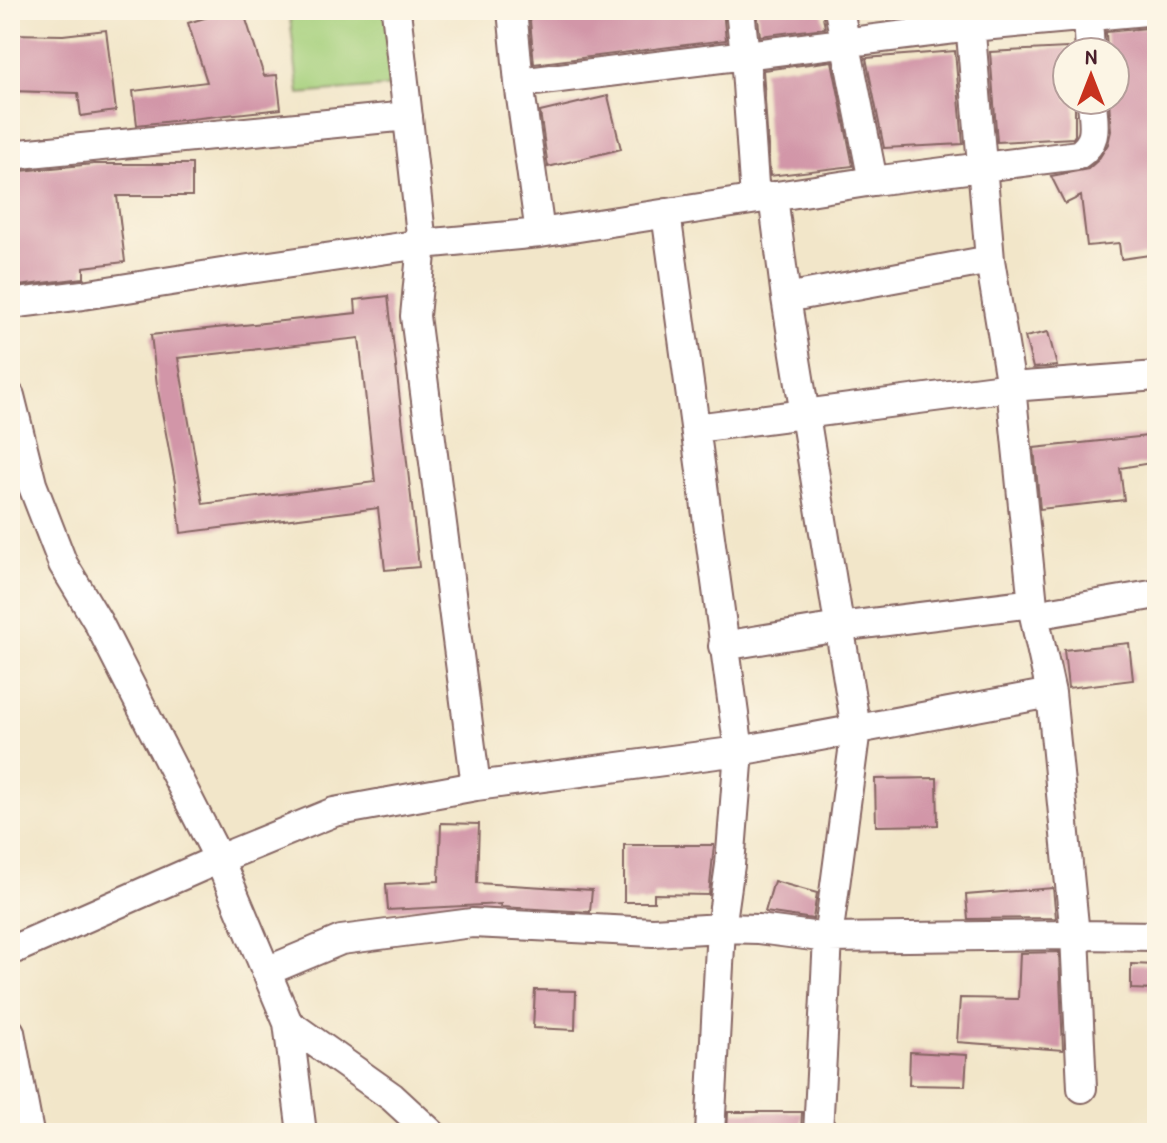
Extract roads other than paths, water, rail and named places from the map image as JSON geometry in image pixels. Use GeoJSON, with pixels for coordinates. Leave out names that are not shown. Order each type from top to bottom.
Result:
{"type":"FeatureCollection","features":[{"type":"Feature","properties":{"kind":"street"},"geometry":{"type":"LineString","coordinates":[[396,10],[422,244],[415,316],[476,786]]}},
{"type":"Feature","properties":{"kind":"street"},"geometry":{"type":"LineString","coordinates":[[512,10],[540,233]]}},
{"type":"Feature","properties":{"kind":"street"},"geometry":{"type":"LineString","coordinates":[[740,10],[764,198],[786,298],[806,413],[856,729],[828,938],[818,1133]]}},
{"type":"Feature","properties":{"kind":"street"},"geometry":{"type":"LineString","coordinates":[[839,10],[873,181]]}},
{"type":"Feature","properties":{"kind":"street"},"geometry":{"type":"LineString","coordinates":[[519,83],[845,43],[970,18],[1088,16],[1157,10]]}},
{"type":"Feature","properties":{"kind":"street"},"geometry":{"type":"LineString","coordinates":[[1088,16],[1089,36]]}},
{"type":"Feature","properties":{"kind":"street"},"geometry":{"type":"LineString","coordinates":[[970,18],[990,260],[1011,387],[1034,609],[1051,693],[1075,935],[1082,1088]]}},
{"type":"Feature","properties":{"kind":"street"},"geometry":{"type":"LineString","coordinates":[[10,155],[408,116]]}},
{"type":"Feature","properties":{"kind":"street"},"geometry":{"type":"LineString","coordinates":[[10,304],[422,244],[540,233],[873,181],[1078,155],[1094,139],[1093,116]]}},
{"type":"Feature","properties":{"kind":"street"},"geometry":{"type":"LineString","coordinates":[[666,213],[739,751],[730,865],[721,928],[710,1133]]}},
{"type":"Feature","properties":{"kind":"street"},"geometry":{"type":"LineString","coordinates":[[786,298],[990,260]]}},
{"type":"Feature","properties":{"kind":"street"},"geometry":{"type":"LineString","coordinates":[[696,428],[1011,387],[1157,376]]}},
{"type":"Feature","properties":{"kind":"street"},"geometry":{"type":"LineString","coordinates":[[10,396],[32,484],[63,564],[98,622],[219,859],[288,1023],[302,1133]]}},
{"type":"Feature","properties":{"kind":"street"},"geometry":{"type":"LineString","coordinates":[[723,646],[839,627],[1157,594]]}},
{"type":"Feature","properties":{"kind":"street"},"geometry":{"type":"LineString","coordinates":[[10,951],[334,812],[476,786],[739,751],[1051,693]]}},
{"type":"Feature","properties":{"kind":"street"},"geometry":{"type":"LineString","coordinates":[[267,971],[341,940],[472,923],[653,932],[758,929],[828,938],[1157,936]]}},
{"type":"Feature","properties":{"kind":"street"},"geometry":{"type":"LineString","coordinates":[[288,1023],[392,1097],[431,1133]]}},
{"type":"Feature","properties":{"kind":"street"},"geometry":{"type":"LineString","coordinates":[[10,1032],[29,1133]]}}]}
